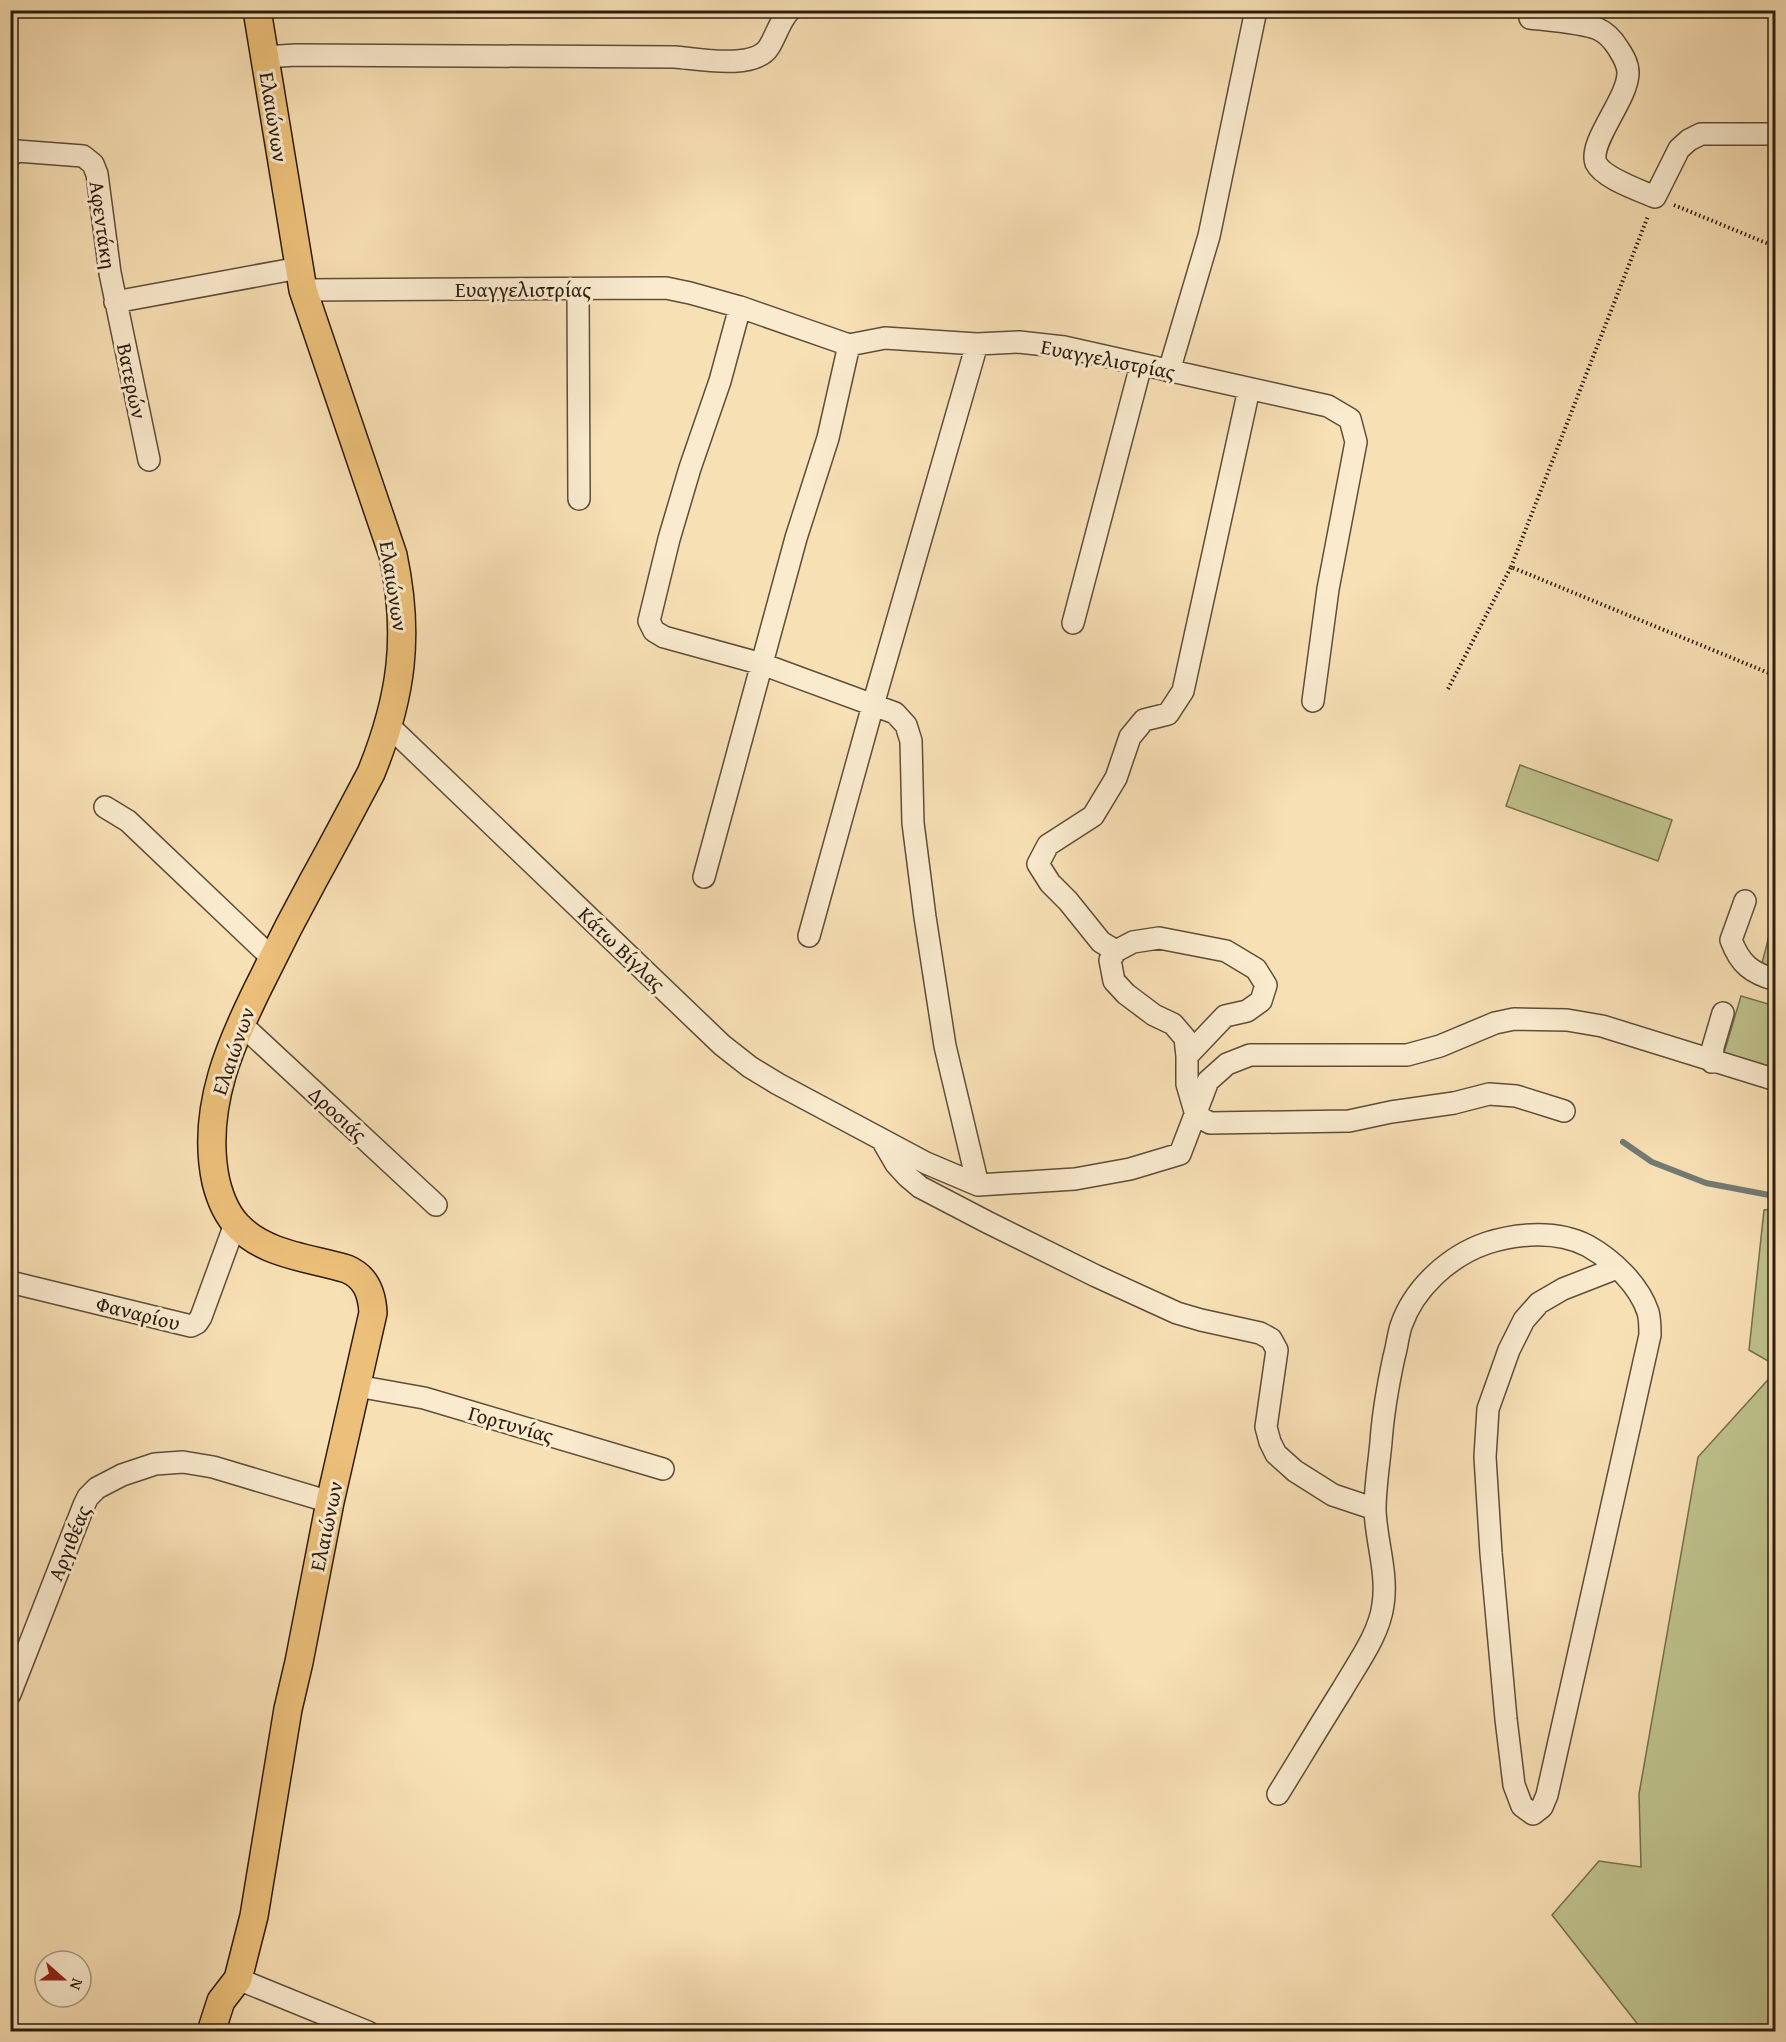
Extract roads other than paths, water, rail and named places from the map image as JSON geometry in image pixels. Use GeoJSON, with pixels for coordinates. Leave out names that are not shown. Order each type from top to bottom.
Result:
{"type":"FeatureCollection","features":[{"type":"Feature","properties":{"kind":"main road","name":"Ελαιώνων"},"geometry":{"type":"LineString","coordinates":[[212,2031],[221,2001],[238,1979],[254,1916],[288,1709],[330,1502],[373,1313],[372,1297],[363,1280],[347,1269],[291,1255],[250,1236],[235,1224],[226,1210],[214,1175],[212,1136],[217,1094],[240,1023],[272,958],[371,773],[394,705],[403,648],[397,572],[384,525],[301,279],[257,10]]}},
{"type":"Feature","properties":{"kind":"street"},"geometry":{"type":"LineString","coordinates":[[264,57],[296,55],[675,57],[733,62],[752,58],[768,49],[784,16],[790,10]]}},
{"type":"Feature","properties":{"kind":"street"},"geometry":{"type":"LineString","coordinates":[[1170,371],[1209,236],[1256,10]]}},
{"type":"Feature","properties":{"kind":"street"},"geometry":{"type":"LineString","coordinates":[[1530,18],[1598,28],[1616,44],[1625,59],[1628,74],[1623,94],[1596,147],[1596,161],[1602,171],[1655,197],[1679,149],[1689,140],[1701,134],[1776,134]]}},
{"type":"Feature","properties":{"kind":"street","name":"Αφεντάκη"},"geometry":{"type":"LineString","coordinates":[[10,156],[17,151],[84,156],[93,164],[97,174],[115,302]]}},
{"type":"Feature","properties":{"kind":"street","name":"Ευαγγελιστρίας"},"geometry":{"type":"LineString","coordinates":[[115,302],[301,279],[578,288],[666,288],[740,307],[849,345],[885,338],[977,344],[1019,342],[1064,346],[1328,406],[1350,419],[1356,441],[1328,588],[1313,701]]}},
{"type":"Feature","properties":{"kind":"street"},"geometry":{"type":"LineString","coordinates":[[578,288],[579,499]]}},
{"type":"Feature","properties":{"kind":"street","name":"Βατερών"},"geometry":{"type":"LineString","coordinates":[[115,302],[149,460]]}},
{"type":"Feature","properties":{"kind":"street"},"geometry":{"type":"LineString","coordinates":[[740,307],[720,381],[684,488],[649,621],[654,631],[664,637],[762,664],[895,713],[906,725],[911,741],[913,823],[945,1046],[978,1185],[1076,1179],[1130,1169],[1180,1154],[1208,1081],[1227,1064],[1250,1055],[1407,1055],[1440,1046],[1496,1023],[1514,1019],[1567,1020],[1602,1026],[1776,1080]]}},
{"type":"Feature","properties":{"kind":"street"},"geometry":{"type":"LineString","coordinates":[[808,936],[977,344]]}},
{"type":"Feature","properties":{"kind":"street"},"geometry":{"type":"LineString","coordinates":[[704,877],[796,538],[828,438],[849,345]]}},
{"type":"Feature","properties":{"kind":"street"},"geometry":{"type":"LineString","coordinates":[[1073,622],[1141,365]]}},
{"type":"Feature","properties":{"kind":"street"},"geometry":{"type":"LineString","coordinates":[[1116,951],[1101,942],[1068,901],[1050,883],[1038,864],[1048,845],[1093,816],[1116,778],[1130,737],[1144,720],[1168,714],[1183,691],[1249,389]]}},
{"type":"Feature","properties":{"kind":"street","name":"Κάτω Βίγλας"},"geometry":{"type":"LineString","coordinates":[[388,725],[722,1045],[750,1067],[926,1163],[978,1185]]}},
{"type":"Feature","properties":{"kind":"street"},"geometry":{"type":"LineString","coordinates":[[105,807],[128,821],[272,958]]}},
{"type":"Feature","properties":{"kind":"street"},"geometry":{"type":"LineString","coordinates":[[1745,901],[1731,940],[1736,954],[1745,966],[1776,980]]}},
{"type":"Feature","properties":{"kind":"street"},"geometry":{"type":"LineString","coordinates":[[1187,1056],[1226,1016],[1247,1011],[1261,1001],[1266,985],[1256,969],[1226,951],[1159,938],[1133,942],[1116,951],[1110,960],[1114,981],[1126,994],[1154,1015],[1173,1024],[1185,1038],[1187,1084],[1196,1115],[1210,1123],[1349,1121],[1454,1103],[1489,1094],[1516,1096],[1564,1111]]}},
{"type":"Feature","properties":{"kind":"street"},"geometry":{"type":"LineString","coordinates":[[1712,1062],[1713,1047],[1723,1012]]}},
{"type":"Feature","properties":{"kind":"street","name":"Δροσιάς"},"geometry":{"type":"LineString","coordinates":[[240,1023],[436,1205]]}},
{"type":"Feature","properties":{"kind":"street"},"geometry":{"type":"LineString","coordinates":[[881,1139],[896,1164],[913,1181],[987,1222],[1096,1276],[1177,1312],[1201,1320],[1260,1333],[1271,1339],[1277,1350],[1266,1427],[1276,1454],[1295,1471],[1333,1495],[1375,1509]]}},
{"type":"Feature","properties":{"kind":"street","name":"Φαναρίου"},"geometry":{"type":"LineString","coordinates":[[10,1282],[191,1326],[201,1317],[235,1224]]}},
{"type":"Feature","properties":{"kind":"street"},"geometry":{"type":"LineString","coordinates":[[1278,1794],[1356,1665],[1378,1624],[1383,1604],[1384,1582],[1375,1509],[1384,1404],[1401,1326],[1419,1293],[1442,1268],[1458,1256],[1502,1238],[1540,1235],[1580,1242],[1600,1253],[1617,1268],[1638,1291],[1648,1314],[1650,1335],[1547,1795],[1542,1807],[1533,1814],[1522,1806],[1514,1785],[1491,1553],[1485,1457],[1488,1409],[1509,1350],[1524,1320],[1539,1303],[1563,1289],[1617,1268]]}},
{"type":"Feature","properties":{"kind":"street","name":"Γορτυνίας"},"geometry":{"type":"LineString","coordinates":[[357,1386],[424,1398],[663,1469]]}},
{"type":"Feature","properties":{"kind":"street","name":"Αργιθέας"},"geometry":{"type":"LineString","coordinates":[[10,1694],[15,1670],[84,1504],[93,1491],[104,1484],[146,1467],[183,1462],[213,1467],[330,1502]]}},
{"type":"Feature","properties":{"kind":"street"},"geometry":{"type":"LineString","coordinates":[[238,1979],[368,2031]]}},
{"type":"Feature","properties":{"kind":"waterway"},"geometry":{"type":"LineString","coordinates":[[1623,1142],[1652,1162],[1706,1183],[1769,1195],[1776,1194]]}}]}
